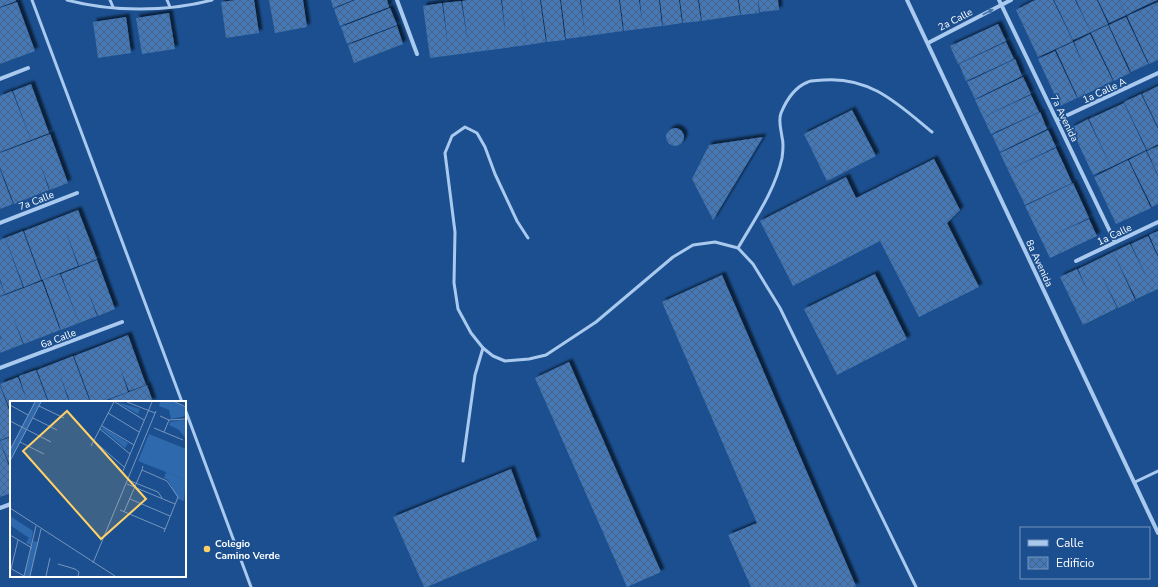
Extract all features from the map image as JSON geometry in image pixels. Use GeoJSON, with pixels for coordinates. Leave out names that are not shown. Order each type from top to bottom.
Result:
{"type":"FeatureCollection","features":[{"type":"Feature","properties":{"kind":"street"},"geometry":{"type":"LineString","coordinates":[[397,0],[418,54]]}},
{"type":"Feature","properties":{"kind":"street","name":"8a Avenida"},"geometry":{"type":"LineString","coordinates":[[908,0],[1158,532]]}},
{"type":"Feature","properties":{"kind":"street","name":"7a Avenida"},"geometry":{"type":"LineString","coordinates":[[999,0],[1058,120],[1115,242]]}},
{"type":"Feature","properties":{"kind":"street","name":"2a Calle"},"geometry":{"type":"LineString","coordinates":[[928,42],[1011,0]]}},
{"type":"Feature","properties":{"kind":"street"},"geometry":{"type":"LineString","coordinates":[[0,79],[28,68]]}},
{"type":"Feature","properties":{"kind":"street","name":"1a Calle A"},"geometry":{"type":"LineString","coordinates":[[1058,120],[1158,73]]}},
{"type":"Feature","properties":{"kind":"street","name":"7a Calle"},"geometry":{"type":"LineString","coordinates":[[0,223],[77,193]]}},
{"type":"Feature","properties":{"kind":"street","name":"1a Calle"},"geometry":{"type":"LineString","coordinates":[[1076,261],[1158,222]]}},
{"type":"Feature","properties":{"kind":"street","name":"6a Calle"},"geometry":{"type":"LineString","coordinates":[[0,368],[122,322]]}},
{"type":"Feature","properties":{"kind":"street"},"geometry":{"type":"LineString","coordinates":[[0,508],[10,504]]}},
{"type":"Feature","properties":{"kind":"lane"},"geometry":{"type":"LineString","coordinates":[[32,0],[182,401]]}},
{"type":"Feature","properties":{"kind":"lane"},"geometry":{"type":"LineString","coordinates":[[67,0],[84,5],[149,9],[185,6],[212,0]]}},
{"type":"Feature","properties":{"kind":"lane"},"geometry":{"type":"LineString","coordinates":[[110,0],[113,7]]}},
{"type":"Feature","properties":{"kind":"lane"},"geometry":{"type":"LineString","coordinates":[[167,0],[170,7]]}},
{"type":"Feature","properties":{"kind":"lane"},"geometry":{"type":"LineString","coordinates":[[738,248],[772,187],[782,159],[783,148],[780,115],[785,105],[800,86],[809,82],[833,79],[863,84],[890,99],[932,132]]}},
{"type":"Feature","properties":{"kind":"lane"},"geometry":{"type":"LineString","coordinates":[[528,238],[495,174],[485,147],[477,133],[465,127],[452,136],[445,153],[455,232],[454,283],[458,309],[471,333],[483,348],[493,356],[505,361],[529,359],[546,355],[596,322],[673,257],[693,245],[715,242],[738,248],[753,264],[780,308],[916,587]]}},
{"type":"Feature","properties":{"kind":"lane"},"geometry":{"type":"LineString","coordinates":[[463,461],[475,375],[483,348]]}},
{"type":"Feature","properties":{"kind":"lane"},"geometry":{"type":"LineString","coordinates":[[186,412],[251,587]]}},
{"type":"Feature","properties":{"kind":"lane"},"geometry":{"type":"LineString","coordinates":[[1135,482],[1158,471]]}},
{"type":"Feature","properties":{"kind":"building"},"geometry":{"type":"Polygon","coordinates":[[[0,0],[16,0],[16,1],[0,7],[0,0]]]}},
{"type":"Feature","properties":{"kind":"building"},"geometry":{"type":"Polygon","coordinates":[[[254,0],[259,33],[226,38],[221,2],[254,0]]]}},
{"type":"Feature","properties":{"kind":"building"},"geometry":{"type":"Polygon","coordinates":[[[269,0],[303,0],[307,27],[275,33],[269,0]]]}},
{"type":"Feature","properties":{"kind":"building"},"geometry":{"type":"Polygon","coordinates":[[[331,0],[353,0],[333,8],[331,0]]]}},
{"type":"Feature","properties":{"kind":"building"},"geometry":{"type":"Polygon","coordinates":[[[355,0],[387,0],[389,7],[340,26],[334,9],[355,0]]]}},
{"type":"Feature","properties":{"kind":"building"},"geometry":{"type":"Polygon","coordinates":[[[501,0],[506,38],[502,0],[521,0],[527,45],[430,58],[423,6],[442,3],[448,46],[443,3],[461,1],[468,43],[462,1],[501,0]]]}},
{"type":"Feature","properties":{"kind":"building"},"geometry":{"type":"Polygon","coordinates":[[[521,0],[540,0],[546,42],[527,45],[521,0]]]}},
{"type":"Feature","properties":{"kind":"building"},"geometry":{"type":"Polygon","coordinates":[[[541,0],[560,0],[565,40],[547,42],[541,0]]]}},
{"type":"Feature","properties":{"kind":"building"},"geometry":{"type":"Polygon","coordinates":[[[561,0],[580,0],[585,34],[581,0],[619,0],[623,31],[566,39],[561,0]]]}},
{"type":"Feature","properties":{"kind":"building"},"geometry":{"type":"Polygon","coordinates":[[[620,0],[639,0],[642,21],[640,0],[659,0],[662,26],[624,31],[620,0]]]}},
{"type":"Feature","properties":{"kind":"building"},"geometry":{"type":"Polygon","coordinates":[[[660,0],[679,0],[682,23],[663,26],[660,0]]]}},
{"type":"Feature","properties":{"kind":"building"},"geometry":{"type":"Polygon","coordinates":[[[680,0],[698,0],[701,21],[683,23],[680,0]]]}},
{"type":"Feature","properties":{"kind":"building"},"geometry":{"type":"Polygon","coordinates":[[[699,0],[738,0],[740,15],[702,21],[699,0]]]}},
{"type":"Feature","properties":{"kind":"building"},"geometry":{"type":"Polygon","coordinates":[[[739,0],[758,0],[759,13],[741,15],[739,0]]]}},
{"type":"Feature","properties":{"kind":"building"},"geometry":{"type":"Polygon","coordinates":[[[758,0],[778,0],[779,10],[760,12],[758,0]]]}},
{"type":"Feature","properties":{"kind":"building"},"geometry":{"type":"Polygon","coordinates":[[[1053,0],[1073,41],[1038,57],[1016,10],[1033,1],[1053,0]]]}},
{"type":"Feature","properties":{"kind":"building"},"geometry":{"type":"Polygon","coordinates":[[[1054,0],[1075,0],[1091,32],[1073,40],[1054,0]]]}},
{"type":"Feature","properties":{"kind":"building"},"geometry":{"type":"Polygon","coordinates":[[[1076,0],[1097,0],[1108,24],[1091,32],[1076,0]]]}},
{"type":"Feature","properties":{"kind":"building"},"geometry":{"type":"Polygon","coordinates":[[[1098,0],[1119,0],[1126,15],[1109,23],[1098,0]]]}},
{"type":"Feature","properties":{"kind":"building"},"geometry":{"type":"Polygon","coordinates":[[[1119,0],[1141,0],[1144,6],[1126,15],[1119,0]]]}},
{"type":"Feature","properties":{"kind":"building"},"geometry":{"type":"Polygon","coordinates":[[[1141,0],[1157,0],[1144,6],[1141,0]]]}},
{"type":"Feature","properties":{"kind":"building"},"geometry":{"type":"Polygon","coordinates":[[[17,2],[35,51],[0,64],[0,8],[17,2]]]}},
{"type":"Feature","properties":{"kind":"building"},"geometry":{"type":"Polygon","coordinates":[[[1158,2],[1158,60],[1149,64],[1127,16],[1158,2]]]}},
{"type":"Feature","properties":{"kind":"building"},"geometry":{"type":"Polygon","coordinates":[[[390,8],[397,25],[347,44],[341,27],[390,8]]]}},
{"type":"Feature","properties":{"kind":"building"},"geometry":{"type":"Polygon","coordinates":[[[169,13],[175,49],[142,54],[136,18],[169,13]]]}},
{"type":"Feature","properties":{"kind":"building"},"geometry":{"type":"Polygon","coordinates":[[[126,17],[131,53],[98,58],[93,22],[126,17]]]}},
{"type":"Feature","properties":{"kind":"building"},"geometry":{"type":"Polygon","coordinates":[[[1126,17],[1148,64],[1131,72],[1109,25],[1126,17]]]}},
{"type":"Feature","properties":{"kind":"building"},"geometry":{"type":"Polygon","coordinates":[[[998,24],[1006,41],[958,64],[950,46],[998,24]]]}},
{"type":"Feature","properties":{"kind":"building"},"geometry":{"type":"Polygon","coordinates":[[[1108,25],[1130,73],[1114,81],[1091,33],[1108,25]]]}},
{"type":"Feature","properties":{"kind":"building"},"geometry":{"type":"Polygon","coordinates":[[[397,26],[403,44],[354,63],[348,45],[397,26]]]}},
{"type":"Feature","properties":{"kind":"building"},"geometry":{"type":"Polygon","coordinates":[[[1090,34],[1113,81],[1078,98],[1056,50],[1073,42],[1085,69],[1074,42],[1090,34]]]}},
{"type":"Feature","properties":{"kind":"building"},"geometry":{"type":"Polygon","coordinates":[[[1006,42],[1014,59],[966,81],[959,64],[1006,42]]]}},
{"type":"Feature","properties":{"kind":"building"},"geometry":{"type":"Polygon","coordinates":[[[1055,51],[1077,98],[1060,106],[1038,59],[1055,51]]]}},
{"type":"Feature","properties":{"kind":"building"},"geometry":{"type":"Polygon","coordinates":[[[1015,59],[1022,76],[975,99],[967,82],[1015,59]]]}},
{"type":"Feature","properties":{"kind":"building"},"geometry":{"type":"Polygon","coordinates":[[[1023,77],[1031,94],[983,117],[975,100],[1023,77]]]}},
{"type":"Feature","properties":{"kind":"building"},"geometry":{"type":"Polygon","coordinates":[[[31,84],[49,133],[31,140],[13,91],[31,84]]]}},
{"type":"Feature","properties":{"kind":"building"},"geometry":{"type":"Polygon","coordinates":[[[1158,86],[1158,127],[1142,94],[1158,86]]]}},
{"type":"Feature","properties":{"kind":"building"},"geometry":{"type":"Polygon","coordinates":[[[12,91],[31,140],[0,152],[0,96],[12,91]]]}},
{"type":"Feature","properties":{"kind":"building"},"geometry":{"type":"Polygon","coordinates":[[[1141,94],[1158,129],[1158,144],[1147,150],[1124,102],[1141,94]]]}},
{"type":"Feature","properties":{"kind":"building"},"geometry":{"type":"Polygon","coordinates":[[[1031,95],[1039,112],[991,134],[983,117],[1031,95]]]}},
{"type":"Feature","properties":{"kind":"building"},"geometry":{"type":"Polygon","coordinates":[[[1124,103],[1146,150],[1111,167],[1089,119],[1124,103]]]}},
{"type":"Feature","properties":{"kind":"building"},"geometry":{"type":"Polygon","coordinates":[[[852,110],[876,156],[827,181],[804,134],[852,110]]]}},
{"type":"Feature","properties":{"kind":"building"},"geometry":{"type":"Polygon","coordinates":[[[1040,112],[1047,129],[1000,152],[992,135],[1040,112]]]}},
{"type":"Feature","properties":{"kind":"building"},"geometry":{"type":"Polygon","coordinates":[[[1088,119],[1111,167],[1093,175],[1071,128],[1088,119]]]}},
{"type":"Feature","properties":{"kind":"building"},"geometry":{"type":"Polygon","coordinates":[[[675,128],[681,131],[684,137],[681,143],[675,146],[669,143],[666,137],[669,131],[675,128]]]}},
{"type":"Feature","properties":{"kind":"building"},"geometry":{"type":"Polygon","coordinates":[[[1048,130],[1056,147],[1008,170],[1000,153],[1048,130]]]}},
{"type":"Feature","properties":{"kind":"building"},"geometry":{"type":"Polygon","coordinates":[[[50,134],[68,183],[50,190],[40,163],[49,190],[14,204],[0,167],[0,153],[50,134]]]}},
{"type":"Feature","properties":{"kind":"building"},"geometry":{"type":"Polygon","coordinates":[[[763,137],[713,220],[692,179],[709,145],[763,137]]]}},
{"type":"Feature","properties":{"kind":"building"},"geometry":{"type":"Polygon","coordinates":[[[1158,146],[1158,175],[1147,151],[1158,146]]]}},
{"type":"Feature","properties":{"kind":"building"},"geometry":{"type":"Polygon","coordinates":[[[1056,148],[1072,183],[1025,205],[1008,170],[1056,148]]]}},
{"type":"Feature","properties":{"kind":"building"},"geometry":{"type":"Polygon","coordinates":[[[1146,151],[1158,176],[1158,204],[1152,207],[1129,160],[1146,151]]]}},
{"type":"Feature","properties":{"kind":"building"},"geometry":{"type":"Polygon","coordinates":[[[934,159],[960,210],[947,223],[979,287],[919,317],[880,241],[793,286],[760,221],[846,177],[856,198],[934,159]]]}},
{"type":"Feature","properties":{"kind":"building"},"geometry":{"type":"Polygon","coordinates":[[[1128,160],[1151,208],[1116,224],[1094,177],[1128,160]]]}},
{"type":"Feature","properties":{"kind":"building"},"geometry":{"type":"Polygon","coordinates":[[[0,170],[13,204],[0,209],[0,170]]]}},
{"type":"Feature","properties":{"kind":"building"},"geometry":{"type":"Polygon","coordinates":[[[1073,183],[1089,218],[1051,236],[1089,219],[1097,236],[1050,258],[1025,206],[1073,183]]]}},
{"type":"Feature","properties":{"kind":"building"},"geometry":{"type":"Polygon","coordinates":[[[78,210],[97,259],[79,266],[64,226],[78,266],[42,280],[24,231],[78,210]]]}},
{"type":"Feature","properties":{"kind":"building"},"geometry":{"type":"Polygon","coordinates":[[[23,231],[41,280],[24,287],[5,238],[23,231]]]}},
{"type":"Feature","properties":{"kind":"building"},"geometry":{"type":"Polygon","coordinates":[[[1158,231],[1158,255],[1149,235],[1158,231]]]}},
{"type":"Feature","properties":{"kind":"building"},"geometry":{"type":"Polygon","coordinates":[[[1148,236],[1158,257],[1158,289],[1136,299],[1113,252],[1130,244],[1148,280],[1131,244],[1148,236]]]}},
{"type":"Feature","properties":{"kind":"building"},"geometry":{"type":"Polygon","coordinates":[[[5,238],[23,287],[5,294],[0,279],[0,240],[5,238]]]}},
{"type":"Feature","properties":{"kind":"building"},"geometry":{"type":"Polygon","coordinates":[[[1113,252],[1135,300],[1118,308],[1100,272],[1117,308],[1083,325],[1060,277],[1077,269],[1090,296],[1078,269],[1113,252]]]}},
{"type":"Feature","properties":{"kind":"building"},"geometry":{"type":"Polygon","coordinates":[[[97,260],[115,309],[98,316],[87,289],[97,316],[79,323],[61,274],[97,260]]]}},
{"type":"Feature","properties":{"kind":"building"},"geometry":{"type":"Polygon","coordinates":[[[60,274],[79,323],[61,330],[43,280],[60,274]]]}},
{"type":"Feature","properties":{"kind":"building"},"geometry":{"type":"Polygon","coordinates":[[[875,274],[907,339],[837,375],[804,309],[875,274]]]}},
{"type":"Feature","properties":{"kind":"building"},"geometry":{"type":"Polygon","coordinates":[[[722,275],[856,586],[751,587],[728,535],[757,523],[662,302],[722,275]]]}},
{"type":"Feature","properties":{"kind":"building"},"geometry":{"type":"Polygon","coordinates":[[[42,281],[60,330],[24,344],[13,317],[23,344],[0,353],[0,338],[2,341],[0,335],[0,297],[42,281]]]}},
{"type":"Feature","properties":{"kind":"building"},"geometry":{"type":"Polygon","coordinates":[[[0,282],[5,294],[0,296],[0,282]]]}},
{"type":"Feature","properties":{"kind":"building"},"geometry":{"type":"Polygon","coordinates":[[[128,335],[146,385],[129,391],[120,367],[128,392],[103,401],[91,401],[74,356],[128,335]]]}},
{"type":"Feature","properties":{"kind":"building"},"geometry":{"type":"Polygon","coordinates":[[[73,356],[90,401],[70,401],[59,372],[69,401],[49,401],[37,370],[73,356]]]}},
{"type":"Feature","properties":{"kind":"building"},"geometry":{"type":"Polygon","coordinates":[[[569,362],[661,572],[627,587],[535,378],[569,362]]]}},
{"type":"Feature","properties":{"kind":"building"},"geometry":{"type":"Polygon","coordinates":[[[36,370],[48,401],[27,401],[19,376],[36,370]]]}},
{"type":"Feature","properties":{"kind":"building"},"geometry":{"type":"Polygon","coordinates":[[[18,377],[27,401],[10,401],[10,409],[0,384],[18,377]]]}},
{"type":"Feature","properties":{"kind":"building"},"geometry":{"type":"Polygon","coordinates":[[[147,385],[153,401],[112,401],[111,399],[147,385]]]}},
{"type":"Feature","properties":{"kind":"building"},"geometry":{"type":"Polygon","coordinates":[[[0,386],[10,412],[10,436],[0,440],[0,386]]]}},
{"type":"Feature","properties":{"kind":"building"},"geometry":{"type":"Polygon","coordinates":[[[10,437],[10,466],[0,441],[10,437]]]}},
{"type":"Feature","properties":{"kind":"building"},"geometry":{"type":"Polygon","coordinates":[[[0,442],[10,468],[10,493],[0,497],[0,442]]]}},
{"type":"Feature","properties":{"kind":"building"},"geometry":{"type":"Polygon","coordinates":[[[511,469],[537,540],[424,587],[393,517],[511,469]]]}},
{"type":"Feature","properties":{"kind":"place","name":"Colegio Camino Verde"},"geometry":{"type":"Point","coordinates":[207,549]}}]}
